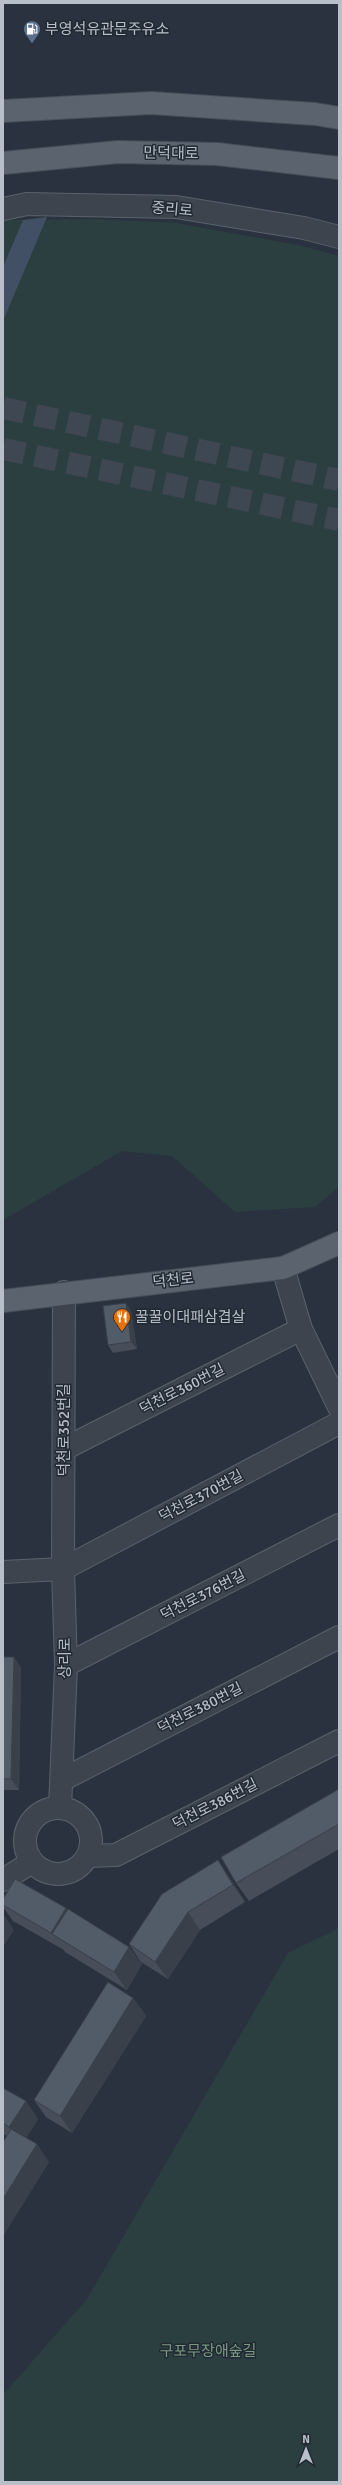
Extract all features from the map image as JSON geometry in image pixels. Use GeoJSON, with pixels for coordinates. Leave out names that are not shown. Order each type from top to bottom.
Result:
{"type":"FeatureCollection","features":[{"type":"Feature","properties":{"kind":"main road"},"geometry":{"type":"LineString","coordinates":[[3,111],[150,103],[315,114],[339,118]]}},
{"type":"Feature","properties":{"kind":"main road","name":"만덕대로"},"geometry":{"type":"LineString","coordinates":[[3,163],[118,152],[217,154],[339,168]]}},
{"type":"Feature","properties":{"kind":"main road","name":"덕천로"},"geometry":{"type":"LineString","coordinates":[[3,1301],[64,1292],[283,1268],[339,1243]]}},
{"type":"Feature","properties":{"kind":"street","name":"중리로"},"geometry":{"type":"LineString","coordinates":[[3,209],[28,204],[176,207],[304,228],[339,237]]}},
{"type":"Feature","properties":{"kind":"street"},"geometry":{"type":"LineString","coordinates":[[283,1268],[301,1329],[339,1407]]}},
{"type":"Feature","properties":{"kind":"street","name":"덕천로352번길"},"geometry":{"type":"LineString","coordinates":[[63,1569],[64,1292]]}},
{"type":"Feature","properties":{"kind":"street","name":"덕천로360번길"},"geometry":{"type":"LineString","coordinates":[[64,1449],[301,1329]]}},
{"type":"Feature","properties":{"kind":"street","name":"덕천로370번길"},"geometry":{"type":"LineString","coordinates":[[63,1569],[339,1423]]}},
{"type":"Feature","properties":{"kind":"street","name":"덕천로376번길"},"geometry":{"type":"LineString","coordinates":[[66,1666],[339,1525]]}},
{"type":"Feature","properties":{"kind":"street"},"geometry":{"type":"LineString","coordinates":[[3,1572],[63,1569]]}},
{"type":"Feature","properties":{"kind":"street","name":"상리로"},"geometry":{"type":"LineString","coordinates":[[60,1808],[66,1666],[63,1569]]}},
{"type":"Feature","properties":{"kind":"street","name":"덕천로380번길"},"geometry":{"type":"LineString","coordinates":[[62,1780],[339,1636]]}},
{"type":"Feature","properties":{"kind":"street","name":"덕천로386번길"},"geometry":{"type":"LineString","coordinates":[[88,1856],[116,1855],[339,1741]]}},
{"type":"Feature","properties":{"kind":"street"},"geometry":{"type":"LineString","coordinates":[[60,1808],[71,1810],[87,1824],[91,1840],[88,1856],[81,1865],[62,1874],[51,1873],[32,1862],[27,1853],[25,1842],[26,1831],[31,1821],[44,1811],[60,1808]]}},
{"type":"Feature","properties":{"kind":"street"},"geometry":{"type":"LineString","coordinates":[[4,1879],[32,1862]]}},
{"type":"Feature","properties":{"kind":"green space"},"geometry":{"type":"Polygon","coordinates":[[[93,219],[177,223],[303,246],[339,256],[339,1187],[315,1207],[235,1212],[172,1156],[122,1151],[3,1220],[3,220],[93,219]]]}},
{"type":"Feature","properties":{"kind":"green space","name":"구포무장애숲길"},"geometry":{"type":"Polygon","coordinates":[[[339,1928],[339,2482],[3,2482],[3,2395],[87,2299],[288,1953],[339,1928]]]}},
{"type":"Feature","properties":{"kind":"water"},"geometry":{"type":"Polygon","coordinates":[[[47,217],[3,321],[3,267],[23,220],[47,217]]]}},
{"type":"Feature","properties":{"kind":"building","name":"꿀꿀이대패삼겹살"},"geometry":{"type":"Polygon","coordinates":[[[126,1303],[131,1342],[108,1345],[103,1306],[126,1303]]]}},
{"type":"Feature","properties":{"kind":"building"},"geometry":{"type":"Polygon","coordinates":[[[3,1657],[14,1657],[11,1779],[3,1779],[3,1657]]]}},
{"type":"Feature","properties":{"kind":"building"},"geometry":{"type":"Polygon","coordinates":[[[339,1789],[339,1824],[236,1883],[221,1857],[339,1789]]]}},
{"type":"Feature","properties":{"kind":"building"},"geometry":{"type":"Polygon","coordinates":[[[218,1860],[233,1885],[188,1912],[155,1962],[129,1944],[162,1894],[218,1860]]]}},
{"type":"Feature","properties":{"kind":"building"},"geometry":{"type":"Polygon","coordinates":[[[15,1879],[66,1908],[51,1933],[3,1905],[3,1899],[15,1879]]]}},
{"type":"Feature","properties":{"kind":"building"},"geometry":{"type":"Polygon","coordinates":[[[68,1909],[129,1947],[114,1972],[52,1934],[68,1909]]]}},
{"type":"Feature","properties":{"kind":"building"},"geometry":{"type":"Polygon","coordinates":[[[108,1982],[133,1998],[60,2116],[34,2100],[108,1982]]]}},
{"type":"Feature","properties":{"kind":"building"},"geometry":{"type":"Polygon","coordinates":[[[3,2088],[26,2101],[9,2127],[3,2123],[3,2088]]]}},
{"type":"Feature","properties":{"kind":"building"},"geometry":{"type":"Polygon","coordinates":[[[11,2129],[37,2144],[3,2199],[3,2142],[11,2129]]]}},
{"type":"Feature","properties":{"kind":"tunnel"},"geometry":{"type":"LineString","coordinates":[[3,408],[339,480]]}},
{"type":"Feature","properties":{"kind":"tunnel"},"geometry":{"type":"LineString","coordinates":[[3,449],[339,520]]}},
{"type":"Feature","properties":{"kind":"place","name":"부영석유관문주유소"},"geometry":{"type":"Point","coordinates":[32,44]}},
{"type":"Feature","properties":{"kind":"place","name":"꿀꿀이대패삼겹살"},"geometry":{"type":"Point","coordinates":[122,1332]}}]}
